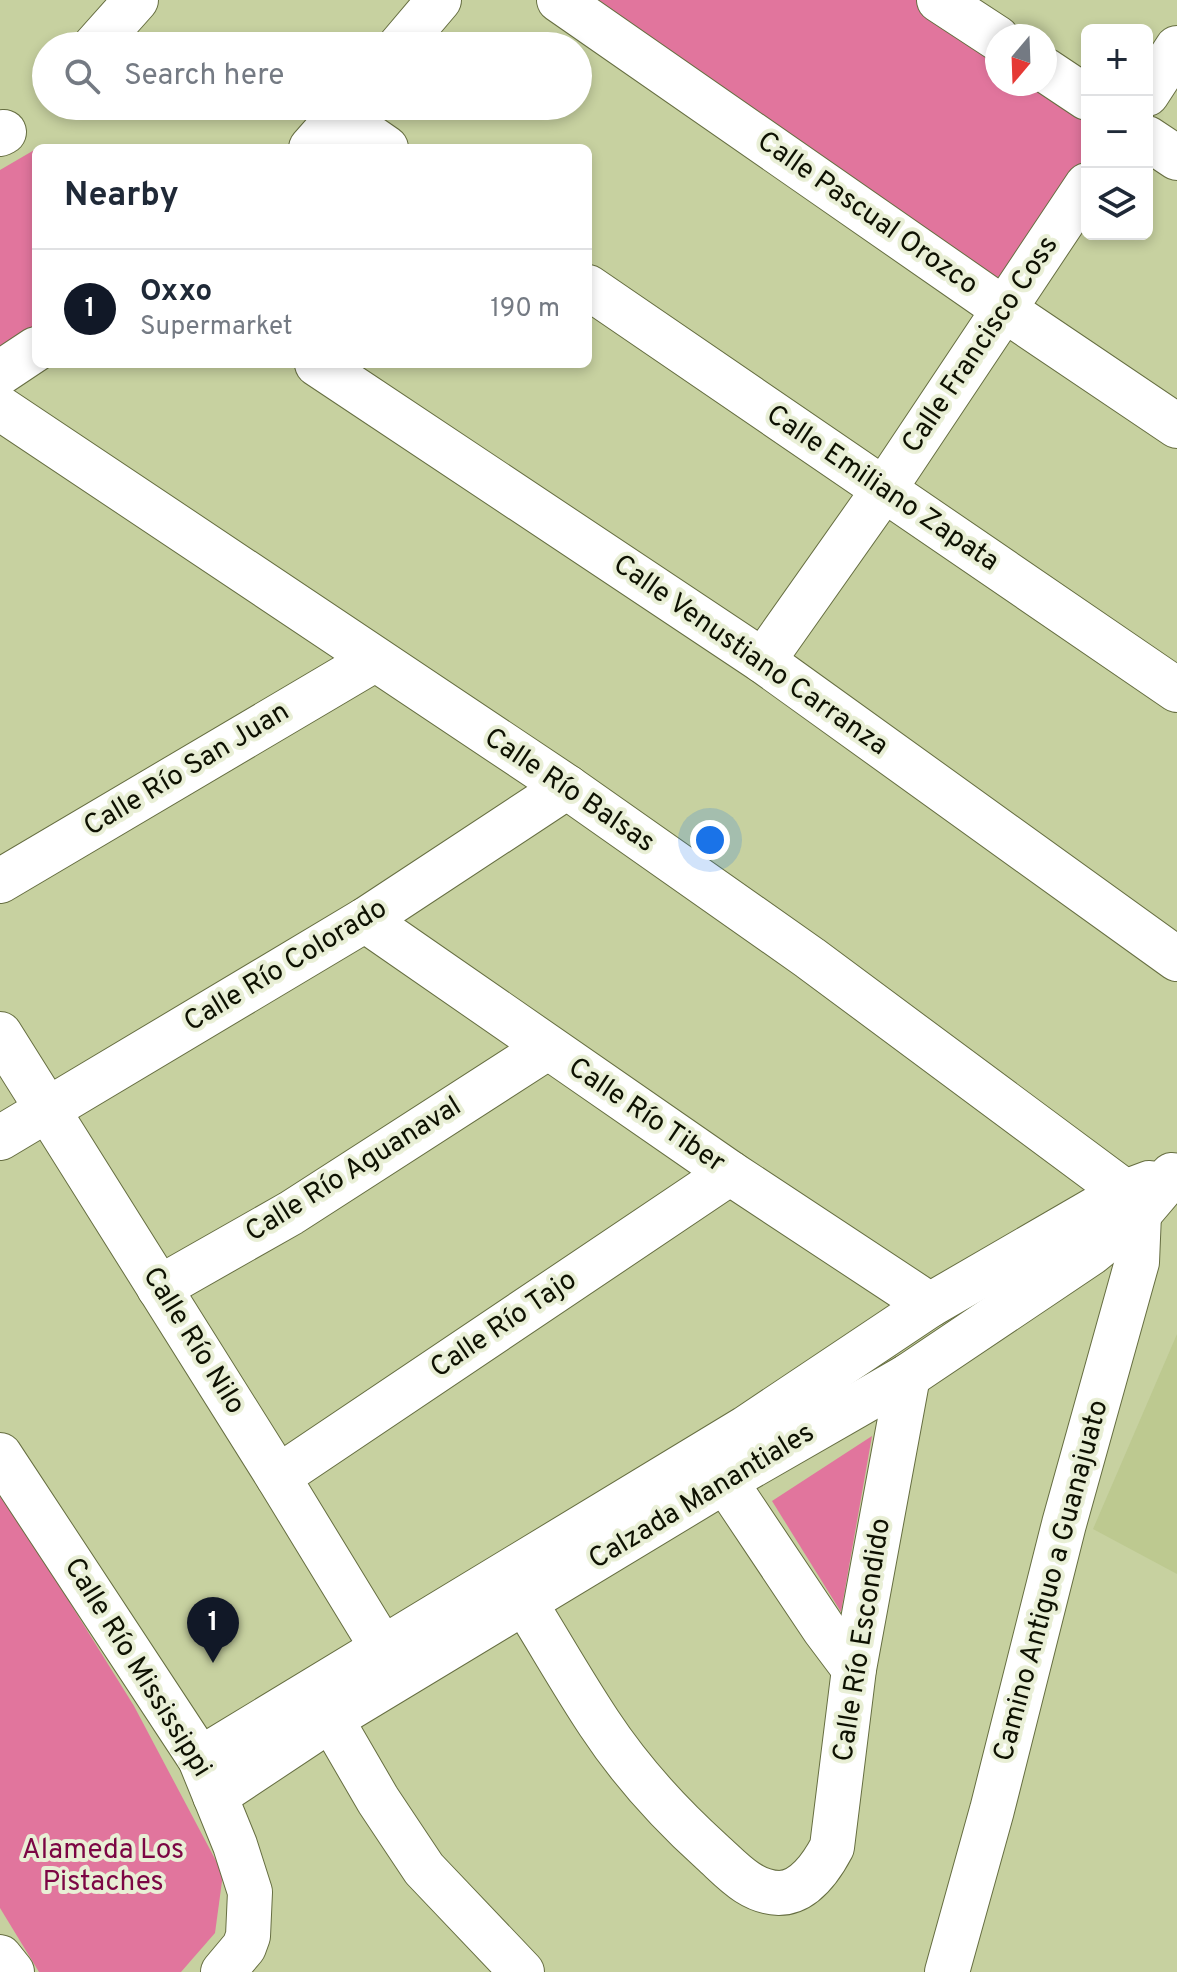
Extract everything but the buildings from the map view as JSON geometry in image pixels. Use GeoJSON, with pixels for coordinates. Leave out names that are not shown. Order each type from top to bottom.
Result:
{"type":"FeatureCollection","features":[{"type":"Feature","properties":{"kind":"street"},"geometry":{"type":"LineString","coordinates":[[412,32],[439,0]]}},
{"type":"Feature","properties":{"kind":"street","name":"Calle Pascual Orozco"},"geometry":{"type":"LineString","coordinates":[[559,0],[1177,426]]}},
{"type":"Feature","properties":{"kind":"street"},"geometry":{"type":"LineString","coordinates":[[939,0],[985,30]]}},
{"type":"Feature","properties":{"kind":"street"},"geometry":{"type":"LineString","coordinates":[[107,32],[134,1]]}},
{"type":"Feature","properties":{"kind":"street"},"geometry":{"type":"LineString","coordinates":[[1153,85],[1177,48]]}},
{"type":"Feature","properties":{"kind":"street"},"geometry":{"type":"LineString","coordinates":[[1057,78],[1084,96]]}},
{"type":"Feature","properties":{"kind":"street"},"geometry":{"type":"LineString","coordinates":[[315,144],[336,120]]}},
{"type":"Feature","properties":{"kind":"street"},"geometry":{"type":"LineString","coordinates":[[354,120],[381,144]]}},
{"type":"Feature","properties":{"kind":"street"},"geometry":{"type":"LineString","coordinates":[[1153,142],[1177,158]]}},
{"type":"Feature","properties":{"kind":"street","name":"Calle Francisco Coss"},"geometry":{"type":"LineString","coordinates":[[763,661],[883,491],[1081,194]]}},
{"type":"Feature","properties":{"kind":"street","name":"Calle Emiliano Zapata"},"geometry":{"type":"LineString","coordinates":[[592,290],[1177,690]]}},
{"type":"Feature","properties":{"kind":"street"},"geometry":{"type":"LineString","coordinates":[[0,373],[32,352]]}},
{"type":"Feature","properties":{"kind":"street","name":"Calle Venustiano Carranza"},"geometry":{"type":"LineString","coordinates":[[323,368],[763,661],[1177,959]]}},
{"type":"Feature","properties":{"kind":"street","name":"Calle Río Balsas"},"geometry":{"type":"LineString","coordinates":[[0,408],[567,787],[810,958],[1132,1203]]}},
{"type":"Feature","properties":{"kind":"street","name":"Calle Río San Juan"},"geometry":{"type":"LineString","coordinates":[[0,881],[374,660]]}},
{"type":"Feature","properties":{"kind":"street","name":"Calle Río Colorado"},"geometry":{"type":"LineString","coordinates":[[0,1138],[365,920],[567,787]]}},
{"type":"Feature","properties":{"kind":"street","name":"Calle Río Tiber"},"geometry":{"type":"LineString","coordinates":[[365,920],[730,1173],[930,1305]]}},
{"type":"Feature","properties":{"kind":"street","name":"Calle Río Nilo"},"geometry":{"type":"LineString","coordinates":[[0,1034],[383,1649]]}},
{"type":"Feature","properties":{"kind":"street","name":"Calle Río Aguanaval"},"geometry":{"type":"LineString","coordinates":[[159,1288],[291,1213],[547,1048]]}},
{"type":"Feature","properties":{"kind":"street","name":"Calle Río Tajo"},"geometry":{"type":"LineString","coordinates":[[278,1477],[730,1173]]}},
{"type":"Feature","properties":{"kind":"street","name":"Calzada Manantiales"},"geometry":{"type":"LineString","coordinates":[[208,1777],[383,1649],[746,1428],[930,1305],[1132,1203],[1174,1173]]}},
{"type":"Feature","properties":{"kind":"street","name":"Calzada Manantiales"},"geometry":{"type":"LineString","coordinates":[[208,1777],[331,1719],[725,1481],[908,1376],[1053,1281],[1132,1203]]}},
{"type":"Feature","properties":{"kind":"street","name":"Camino Antiguo a Guanajuato"},"geometry":{"type":"LineString","coordinates":[[947,1972],[992,1810],[1064,1524],[1137,1262],[1132,1203]]}},
{"type":"Feature","properties":{"kind":"street","name":"Calle Río Escondido"},"geometry":{"type":"LineString","coordinates":[[525,1603],[600,1726],[675,1819],[747,1884],[780,1893],[793,1890],[809,1879],[832,1847],[854,1669],[908,1376]]}},
{"type":"Feature","properties":{"kind":"street","name":"Calle Río Mississippi"},"geometry":{"type":"LineString","coordinates":[[0,1455],[208,1777],[250,1892],[248,1936],[244,1947],[223,1972]]}},
{"type":"Feature","properties":{"kind":"street"},"geometry":{"type":"LineString","coordinates":[[725,1481],[854,1669]]}},
{"type":"Feature","properties":{"kind":"street"},"geometry":{"type":"LineString","coordinates":[[331,1719],[378,1800],[424,1869],[522,1972]]}},
{"type":"Feature","properties":{"kind":"street"},"geometry":{"type":"LineString","coordinates":[[0,1957],[12,1972]]}},
{"type":"Feature","properties":{"kind":"shaded area"},"geometry":{"type":"Polygon","coordinates":[[[1177,1334],[1177,1574],[1093,1529],[1177,1334]]]}},
{"type":"Feature","properties":{"kind":"green space"},"geometry":{"type":"Polygon","coordinates":[[[573,0],[923,0],[985,40],[985,96],[1057,96],[1057,90],[1081,103],[1081,179],[1003,298],[573,0]]]}},
{"type":"Feature","properties":{"kind":"green space"},"geometry":{"type":"Polygon","coordinates":[[[32,151],[32,335],[0,355],[0,170],[32,151]]]}},
{"type":"Feature","properties":{"kind":"green space"},"geometry":{"type":"Polygon","coordinates":[[[872,1436],[841,1612],[772,1501],[872,1436]]]}},
{"type":"Feature","properties":{"kind":"green space","name":"Alameda Los Pistaches"},"geometry":{"type":"Polygon","coordinates":[[[0,1490],[134,1706],[223,1874],[215,1933],[181,1972],[39,1972],[0,1908],[0,1490]]]}},
{"type":"Feature","properties":{"kind":"place","name":"Oxxo"},"geometry":{"type":"Point","coordinates":[213,1663]}}]}
